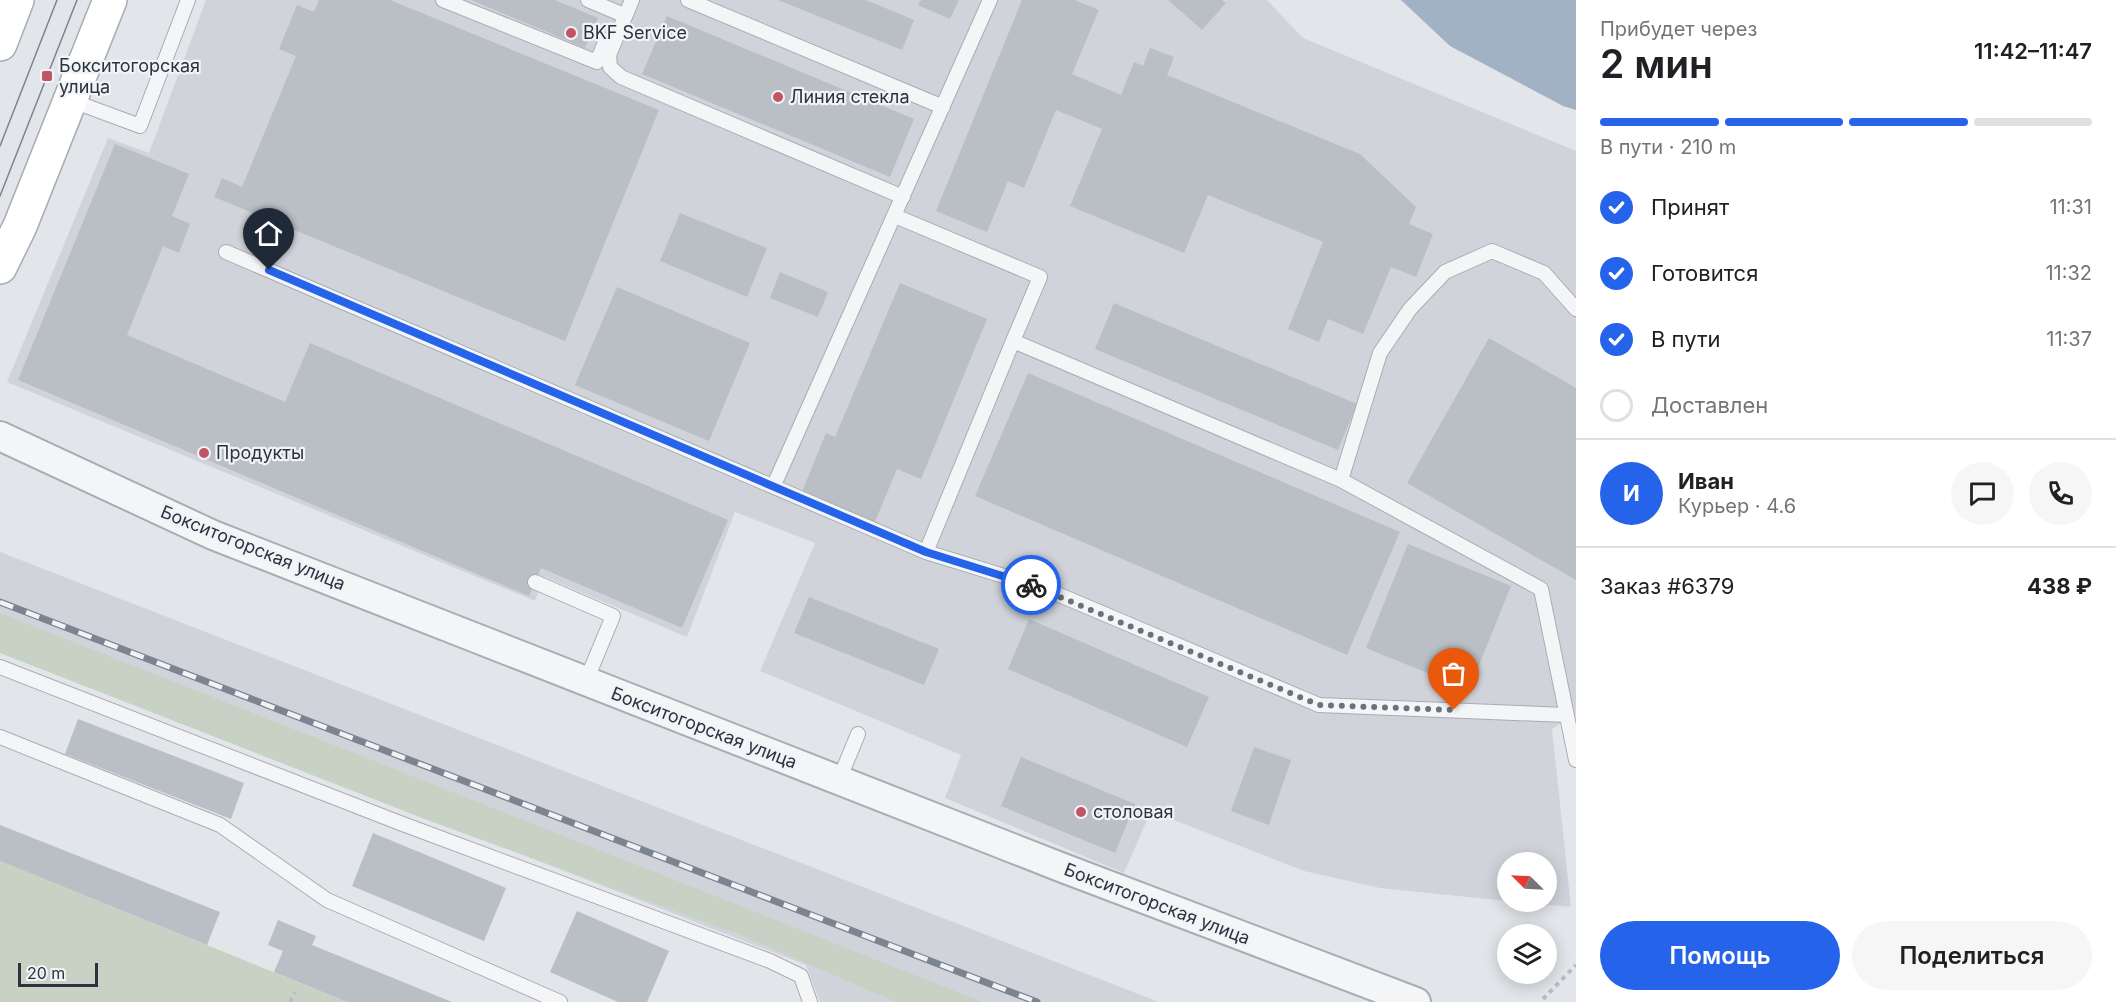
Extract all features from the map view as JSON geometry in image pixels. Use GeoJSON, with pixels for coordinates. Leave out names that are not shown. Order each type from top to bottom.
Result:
{"type":"FeatureCollection","features":[{"type":"Feature","properties":{"kind":"main road"},"geometry":{"type":"LineString","coordinates":[[0,44],[17,0]]}},
{"type":"Feature","properties":{"kind":"main road"},"geometry":{"type":"LineString","coordinates":[[2,260],[20,226],[110,0]]}},
{"type":"Feature","properties":{"kind":"street","name":"Бокситогорская улица"},"geometry":{"type":"LineString","coordinates":[[0,436],[213,535],[839,780],[1416,1002]]}},
{"type":"Feature","properties":{"kind":"lane"},"geometry":{"type":"LineString","coordinates":[[70,100],[140,126],[188,0]]}},
{"type":"Feature","properties":{"kind":"lane"},"geometry":{"type":"LineString","coordinates":[[443,0],[597,62],[621,6],[588,0]]}},
{"type":"Feature","properties":{"kind":"lane"},"geometry":{"type":"LineString","coordinates":[[632,0],[609,55],[610,67],[621,77],[903,197]]}},
{"type":"Feature","properties":{"kind":"lane"},"geometry":{"type":"LineString","coordinates":[[688,0],[943,107]]}},
{"type":"Feature","properties":{"kind":"lane"},"geometry":{"type":"LineString","coordinates":[[774,485],[990,0]]}},
{"type":"Feature","properties":{"kind":"lane"},"geometry":{"type":"LineString","coordinates":[[895,216],[1040,277],[926,552]]}},
{"type":"Feature","properties":{"kind":"lane"},"geometry":{"type":"LineString","coordinates":[[1341,480],[1380,353],[1410,309],[1445,272],[1492,251],[1544,273],[1576,309]]}},
{"type":"Feature","properties":{"kind":"lane"},"geometry":{"type":"LineString","coordinates":[[226,252],[926,552],[1043,588],[1319,705],[1566,715]]}},
{"type":"Feature","properties":{"kind":"lane"},"geometry":{"type":"LineString","coordinates":[[1013,341],[1341,480],[1541,589],[1576,760]]}},
{"type":"Feature","properties":{"kind":"lane"},"geometry":{"type":"LineString","coordinates":[[535,582],[613,616],[586,681]]}},
{"type":"Feature","properties":{"kind":"lane"},"geometry":{"type":"LineString","coordinates":[[0,667],[400,823],[770,960],[801,976],[810,1002]]}},
{"type":"Feature","properties":{"kind":"lane"},"geometry":{"type":"LineString","coordinates":[[839,780],[858,734]]}},
{"type":"Feature","properties":{"kind":"lane"},"geometry":{"type":"LineString","coordinates":[[0,737],[220,825],[327,900],[560,1002]]}},
{"type":"Feature","properties":{"kind":"path"},"geometry":{"type":"LineString","coordinates":[[1543,999],[1576,965]]}},
{"type":"Feature","properties":{"kind":"path"},"geometry":{"type":"LineString","coordinates":[[290,1002],[295,992]]}},
{"type":"Feature","properties":{"kind":"shaded area"},"geometry":{"type":"Polygon","coordinates":[[[206,0],[1267,0],[1303,38],[1576,151],[1576,714],[1552,729],[1571,907],[1557,906],[1557,852],[1497,852],[1497,900],[1380,888],[1304,871],[1151,811],[1124,873],[945,798],[961,755],[760,671],[815,543],[735,512],[687,637],[545,577],[535,601],[7,382],[108,138],[149,153],[206,0]]]}},
{"type":"Feature","properties":{"kind":"shaded area"},"geometry":{"type":"Polygon","coordinates":[[[0,552],[1159,1002],[820,1002],[806,965],[0,651],[0,552]]]}},
{"type":"Feature","properties":{"kind":"green space"},"geometry":{"type":"Polygon","coordinates":[[[0,613],[983,1002],[896,1002],[743,936],[422,818],[0,653],[0,613]]]}},
{"type":"Feature","properties":{"kind":"green space"},"geometry":{"type":"Polygon","coordinates":[[[0,861],[347,1002],[0,1002],[0,861]]]}},
{"type":"Feature","properties":{"kind":"water"},"geometry":{"type":"Polygon","coordinates":[[[1401,0],[1576,0],[1576,110],[1563,106],[1450,46],[1401,0]]]}},
{"type":"Feature","properties":{"kind":"building"},"geometry":{"type":"Polygon","coordinates":[[[319,0],[390,0],[659,110],[565,341],[214,197],[222,178],[242,187],[296,56],[279,49],[297,5],[314,12],[319,0]]]}},
{"type":"Feature","properties":{"kind":"building","name":"BKF Service"},"geometry":{"type":"Polygon","coordinates":[[[471,0],[555,0],[598,18],[585,48],[471,0]]]}},
{"type":"Feature","properties":{"kind":"building"},"geometry":{"type":"Polygon","coordinates":[[[778,0],[866,0],[914,20],[902,50],[778,0]]]}},
{"type":"Feature","properties":{"kind":"building"},"geometry":{"type":"Polygon","coordinates":[[[921,0],[959,0],[950,19],[918,5],[921,0]]]}},
{"type":"Feature","properties":{"kind":"building"},"geometry":{"type":"Polygon","coordinates":[[[1022,0],[1075,0],[1099,10],[1072,74],[1121,95],[1134,62],[1143,66],[1150,48],[1174,57],[1167,75],[1360,154],[1416,207],[1409,224],[1433,234],[1416,277],[1391,267],[1363,334],[1328,319],[1319,342],[1288,329],[1323,242],[1208,195],[1184,253],[1070,206],[1102,129],[1056,110],[1024,188],[1008,181],[987,232],[936,211],[1022,0]]]}},
{"type":"Feature","properties":{"kind":"building"},"geometry":{"type":"Polygon","coordinates":[[[1168,0],[1222,0],[1226,3],[1202,30],[1168,0]]]}},
{"type":"Feature","properties":{"kind":"building","name":"Линия стекла"},"geometry":{"type":"Polygon","coordinates":[[[667,16],[914,119],[890,177],[642,74],[667,16]]]}},
{"type":"Feature","properties":{"kind":"building"},"geometry":{"type":"Polygon","coordinates":[[[115,144],[189,174],[172,216],[190,224],[179,253],[163,246],[127,335],[285,402],[310,343],[728,520],[682,628],[541,568],[529,596],[18,380],[115,144]]]}},
{"type":"Feature","properties":{"kind":"building"},"geometry":{"type":"Polygon","coordinates":[[[680,213],[767,248],[747,297],[660,261],[680,213]]]}},
{"type":"Feature","properties":{"kind":"building"},"geometry":{"type":"Polygon","coordinates":[[[780,272],[828,292],[818,317],[770,298],[780,272]]]}},
{"type":"Feature","properties":{"kind":"building"},"geometry":{"type":"Polygon","coordinates":[[[900,283],[987,319],[921,479],[897,469],[874,524],[801,494],[826,433],[835,437],[900,283]]]}},
{"type":"Feature","properties":{"kind":"building"},"geometry":{"type":"Polygon","coordinates":[[[617,287],[750,343],[709,441],[575,385],[617,287]]]}},
{"type":"Feature","properties":{"kind":"building"},"geometry":{"type":"Polygon","coordinates":[[[1114,303],[1357,404],[1338,450],[1095,349],[1114,303]]]}},
{"type":"Feature","properties":{"kind":"building"},"geometry":{"type":"Polygon","coordinates":[[[1489,338],[1576,388],[1576,580],[1407,483],[1489,338]]]}},
{"type":"Feature","properties":{"kind":"building"},"geometry":{"type":"Polygon","coordinates":[[[1028,373],[1400,532],[1347,655],[975,496],[1028,373]]]}},
{"type":"Feature","properties":{"kind":"building"},"geometry":{"type":"Polygon","coordinates":[[[1408,544],[1511,586],[1469,690],[1366,648],[1408,544]]]}},
{"type":"Feature","properties":{"kind":"building"},"geometry":{"type":"Polygon","coordinates":[[[809,597],[939,649],[924,685],[794,633],[809,597]]]}},
{"type":"Feature","properties":{"kind":"building"},"geometry":{"type":"Polygon","coordinates":[[[1029,619],[1209,697],[1187,747],[1008,669],[1029,619]]]}},
{"type":"Feature","properties":{"kind":"building"},"geometry":{"type":"Polygon","coordinates":[[[78,719],[244,783],[231,819],[65,754],[78,719]]]}},
{"type":"Feature","properties":{"kind":"building"},"geometry":{"type":"Polygon","coordinates":[[[1254,747],[1291,760],[1269,825],[1231,811],[1254,747]]]}},
{"type":"Feature","properties":{"kind":"building"},"geometry":{"type":"Polygon","coordinates":[[[1021,757],[1135,804],[1115,853],[1001,806],[1021,757]]]}},
{"type":"Feature","properties":{"kind":"building"},"geometry":{"type":"Polygon","coordinates":[[[0,825],[220,912],[207,945],[0,861],[0,825]]]}},
{"type":"Feature","properties":{"kind":"building"},"geometry":{"type":"Polygon","coordinates":[[[373,833],[506,888],[484,941],[352,886],[373,833]]]}},
{"type":"Feature","properties":{"kind":"building"},"geometry":{"type":"Polygon","coordinates":[[[577,911],[669,951],[647,1002],[618,1002],[550,972],[577,911]]]}},
{"type":"Feature","properties":{"kind":"building"},"geometry":{"type":"Polygon","coordinates":[[[278,920],[316,936],[312,945],[452,1002],[347,1002],[274,972],[283,951],[268,945],[278,920]]]}},
{"type":"Feature","properties":{"kind":"tram line"},"geometry":{"type":"LineString","coordinates":[[0,146],[57,0]]}},
{"type":"Feature","properties":{"kind":"tram line"},"geometry":{"type":"LineString","coordinates":[[0,196],[77,0]]}},
{"type":"Feature","properties":{"kind":"railway"},"geometry":{"type":"LineString","coordinates":[[0,602],[1037,1002]]}},
{"type":"Feature","properties":{"kind":"way so far"},"geometry":{"type":"LineString","coordinates":[[1031,585],[1043,588],[1319,705],[1454,710]]}},
{"type":"Feature","properties":{"kind":"place","name":"BKF Service"},"geometry":{"type":"Point","coordinates":[571,33]}},
{"type":"Feature","properties":{"kind":"place","name":"Бокситогорская улица"},"geometry":{"type":"Point","coordinates":[47,76]}},
{"type":"Feature","properties":{"kind":"place","name":"Линия стекла"},"geometry":{"type":"Point","coordinates":[778,97]}},
{"type":"Feature","properties":{"kind":"place","name":"Продукты"},"geometry":{"type":"Point","coordinates":[204,453]}},
{"type":"Feature","properties":{"kind":"place","name":"столовая"},"geometry":{"type":"Point","coordinates":[1081,812]}},
{"type":"Feature","properties":{"kind":"route"},"geometry":{"type":"LineString","coordinates":[[269,270],[926,552],[1031,585]]}}]}
